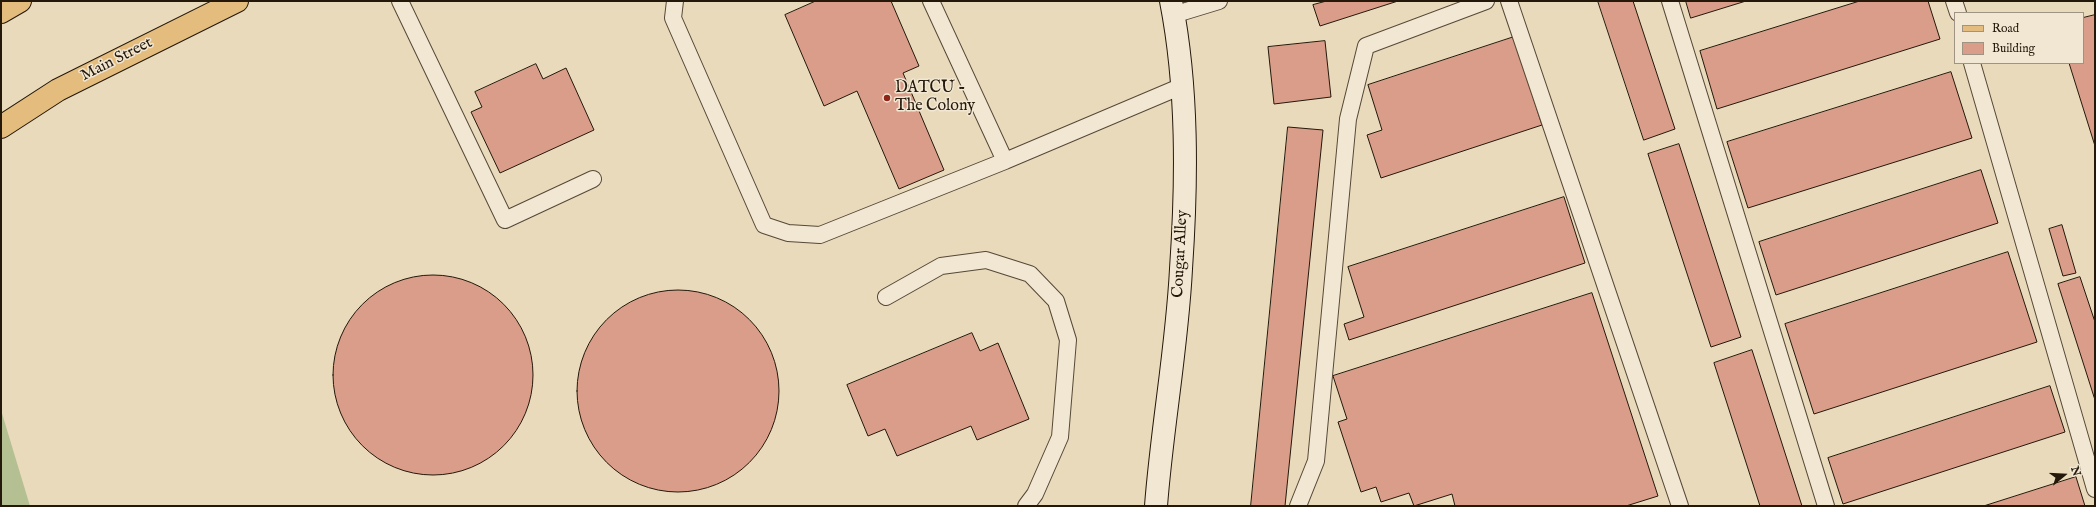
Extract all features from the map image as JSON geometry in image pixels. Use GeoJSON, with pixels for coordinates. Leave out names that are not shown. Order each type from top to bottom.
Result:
{"type":"FeatureCollection","features":[{"type":"Feature","properties":{"kind":"main road"},"geometry":{"type":"LineString","coordinates":[[1,12],[20,1]]}},
{"type":"Feature","properties":{"kind":"main road","name":"Main Street"},"geometry":{"type":"LineString","coordinates":[[1,127],[58,90],[236,1]]}},
{"type":"Feature","properties":{"kind":"street","name":"Cougar Alley"},"geometry":{"type":"LineString","coordinates":[[1156,506],[1181,270],[1184,190],[1182,86],[1172,8]]}},
{"type":"Feature","properties":{"kind":"lane"},"geometry":{"type":"LineString","coordinates":[[400,1],[505,220],[593,179]]}},
{"type":"Feature","properties":{"kind":"lane"},"geometry":{"type":"LineString","coordinates":[[675,1],[673,18],[764,225],[788,233],[820,234],[1005,161],[1182,86]]}},
{"type":"Feature","properties":{"kind":"lane"},"geometry":{"type":"LineString","coordinates":[[1172,8],[1219,1]]}},
{"type":"Feature","properties":{"kind":"lane"},"geometry":{"type":"LineString","coordinates":[[1298,506],[1316,461],[1348,120],[1366,46],[1486,1]]}},
{"type":"Feature","properties":{"kind":"lane"},"geometry":{"type":"LineString","coordinates":[[1509,1],[1680,506]]}},
{"type":"Feature","properties":{"kind":"lane"},"geometry":{"type":"LineString","coordinates":[[1670,1],[1826,506]]}},
{"type":"Feature","properties":{"kind":"lane"},"geometry":{"type":"LineString","coordinates":[[1954,1],[1958,12]]}},
{"type":"Feature","properties":{"kind":"lane"},"geometry":{"type":"LineString","coordinates":[[934,2],[1005,161]]}},
{"type":"Feature","properties":{"kind":"lane"},"geometry":{"type":"LineString","coordinates":[[1972,64],[2095,489]]}},
{"type":"Feature","properties":{"kind":"lane"},"geometry":{"type":"LineString","coordinates":[[886,297],[941,266],[986,260],[1030,274],[1056,301],[1068,340],[1060,437],[1035,494],[1026,506]]}},
{"type":"Feature","properties":{"kind":"green space"},"geometry":{"type":"Polygon","coordinates":[[[1,410],[30,506],[1,506],[1,410]]]}},
{"type":"Feature","properties":{"kind":"building","name":"DATCU - The Colony"},"geometry":{"type":"Polygon","coordinates":[[[816,1],[891,1],[919,66],[903,73],[944,170],[899,189],[857,91],[824,106],[785,15],[816,1]]]}},
{"type":"Feature","properties":{"kind":"building"},"geometry":{"type":"Polygon","coordinates":[[[1327,1],[1398,1],[1320,26],[1313,5],[1327,1]]]}},
{"type":"Feature","properties":{"kind":"building"},"geometry":{"type":"Polygon","coordinates":[[[1598,1],[1633,1],[1675,129],[1644,140],[1598,1]]]}},
{"type":"Feature","properties":{"kind":"building"},"geometry":{"type":"Polygon","coordinates":[[[1686,1],[1746,1],[1691,18],[1686,1]]]}},
{"type":"Feature","properties":{"kind":"building"},"geometry":{"type":"Polygon","coordinates":[[[1860,1],[1928,1],[1940,39],[1717,109],[1700,51],[1860,1]]]}},
{"type":"Feature","properties":{"kind":"building"},"geometry":{"type":"Polygon","coordinates":[[[2095,15],[2095,146],[2069,64],[2084,64],[2084,18],[2095,15]]]}},
{"type":"Feature","properties":{"kind":"building"},"geometry":{"type":"Polygon","coordinates":[[[1514,37],[1542,125],[1381,178],[1367,135],[1382,130],[1368,85],[1514,37]]]}},
{"type":"Feature","properties":{"kind":"building"},"geometry":{"type":"Polygon","coordinates":[[[1325,41],[1331,97],[1274,104],[1268,47],[1325,41]]]}},
{"type":"Feature","properties":{"kind":"building"},"geometry":{"type":"Polygon","coordinates":[[[536,64],[543,79],[566,68],[594,130],[500,173],[471,112],[482,107],[475,92],[536,64]]]}},
{"type":"Feature","properties":{"kind":"building"},"geometry":{"type":"Polygon","coordinates":[[[1951,72],[1972,138],[1748,208],[1727,142],[1951,72]]]}},
{"type":"Feature","properties":{"kind":"building"},"geometry":{"type":"Polygon","coordinates":[[[1288,127],[1323,130],[1285,506],[1251,506],[1288,127]]]}},
{"type":"Feature","properties":{"kind":"building"},"geometry":{"type":"Polygon","coordinates":[[[1679,144],[1741,337],[1711,347],[1648,154],[1679,144]]]}},
{"type":"Feature","properties":{"kind":"building"},"geometry":{"type":"Polygon","coordinates":[[[1981,170],[1998,223],[1776,295],[1759,242],[1981,170]]]}},
{"type":"Feature","properties":{"kind":"building"},"geometry":{"type":"Polygon","coordinates":[[[1564,197],[1585,263],[1349,340],[1344,324],[1364,317],[1348,267],[1564,197]]]}},
{"type":"Feature","properties":{"kind":"building"},"geometry":{"type":"Polygon","coordinates":[[[2062,225],[2076,273],[2063,276],[2049,229],[2062,225]]]}},
{"type":"Feature","properties":{"kind":"building"},"geometry":{"type":"Polygon","coordinates":[[[2008,252],[2037,342],[1814,414],[1785,324],[2008,252]]]}},
{"type":"Feature","properties":{"kind":"building"},"geometry":{"type":"Polygon","coordinates":[[[443,275],[453,276],[480,286],[497,297],[511,311],[526,337],[532,355],[532,395],[522,422],[511,439],[497,453],[480,464],[453,474],[423,475],[413,474],[386,464],[369,453],[355,439],[344,422],[334,395],[333,365],[334,355],[344,328],[355,311],[369,297],[386,286],[413,276],[443,275]]]}},
{"type":"Feature","properties":{"kind":"building"},"geometry":{"type":"Polygon","coordinates":[[[2080,277],[2095,322],[2095,400],[2058,284],[2080,277]]]}},
{"type":"Feature","properties":{"kind":"building"},"geometry":{"type":"Polygon","coordinates":[[[678,290],[698,292],[725,302],[742,313],[756,327],[771,353],[777,371],[779,391],[777,411],[767,438],[756,455],[742,469],[716,484],[698,490],[678,492],[658,490],[631,480],[614,469],[600,455],[585,429],[579,411],[577,391],[579,371],[589,344],[600,327],[614,313],[640,298],[658,292],[678,290]]]}},
{"type":"Feature","properties":{"kind":"building"},"geometry":{"type":"Polygon","coordinates":[[[1592,293],[1658,496],[1626,506],[1455,506],[1452,494],[1414,506],[1409,493],[1381,502],[1376,487],[1361,492],[1338,422],[1347,419],[1333,376],[1592,293]]]}},
{"type":"Feature","properties":{"kind":"building"},"geometry":{"type":"Polygon","coordinates":[[[972,333],[980,351],[998,343],[1029,419],[977,440],[971,426],[897,456],[885,429],[868,436],[847,385],[972,333]]]}},
{"type":"Feature","properties":{"kind":"building"},"geometry":{"type":"Polygon","coordinates":[[[1752,350],[1802,506],[1760,506],[1714,363],[1752,350]]]}},
{"type":"Feature","properties":{"kind":"building"},"geometry":{"type":"Polygon","coordinates":[[[2050,386],[2065,432],[1843,504],[1828,458],[2050,386]]]}},
{"type":"Feature","properties":{"kind":"building"},"geometry":{"type":"Polygon","coordinates":[[[2076,477],[2085,506],[1984,506],[2076,477]]]}},
{"type":"Feature","properties":{"kind":"place","name":"DATCU - The Colony"},"geometry":{"type":"Point","coordinates":[887,98]}}]}
